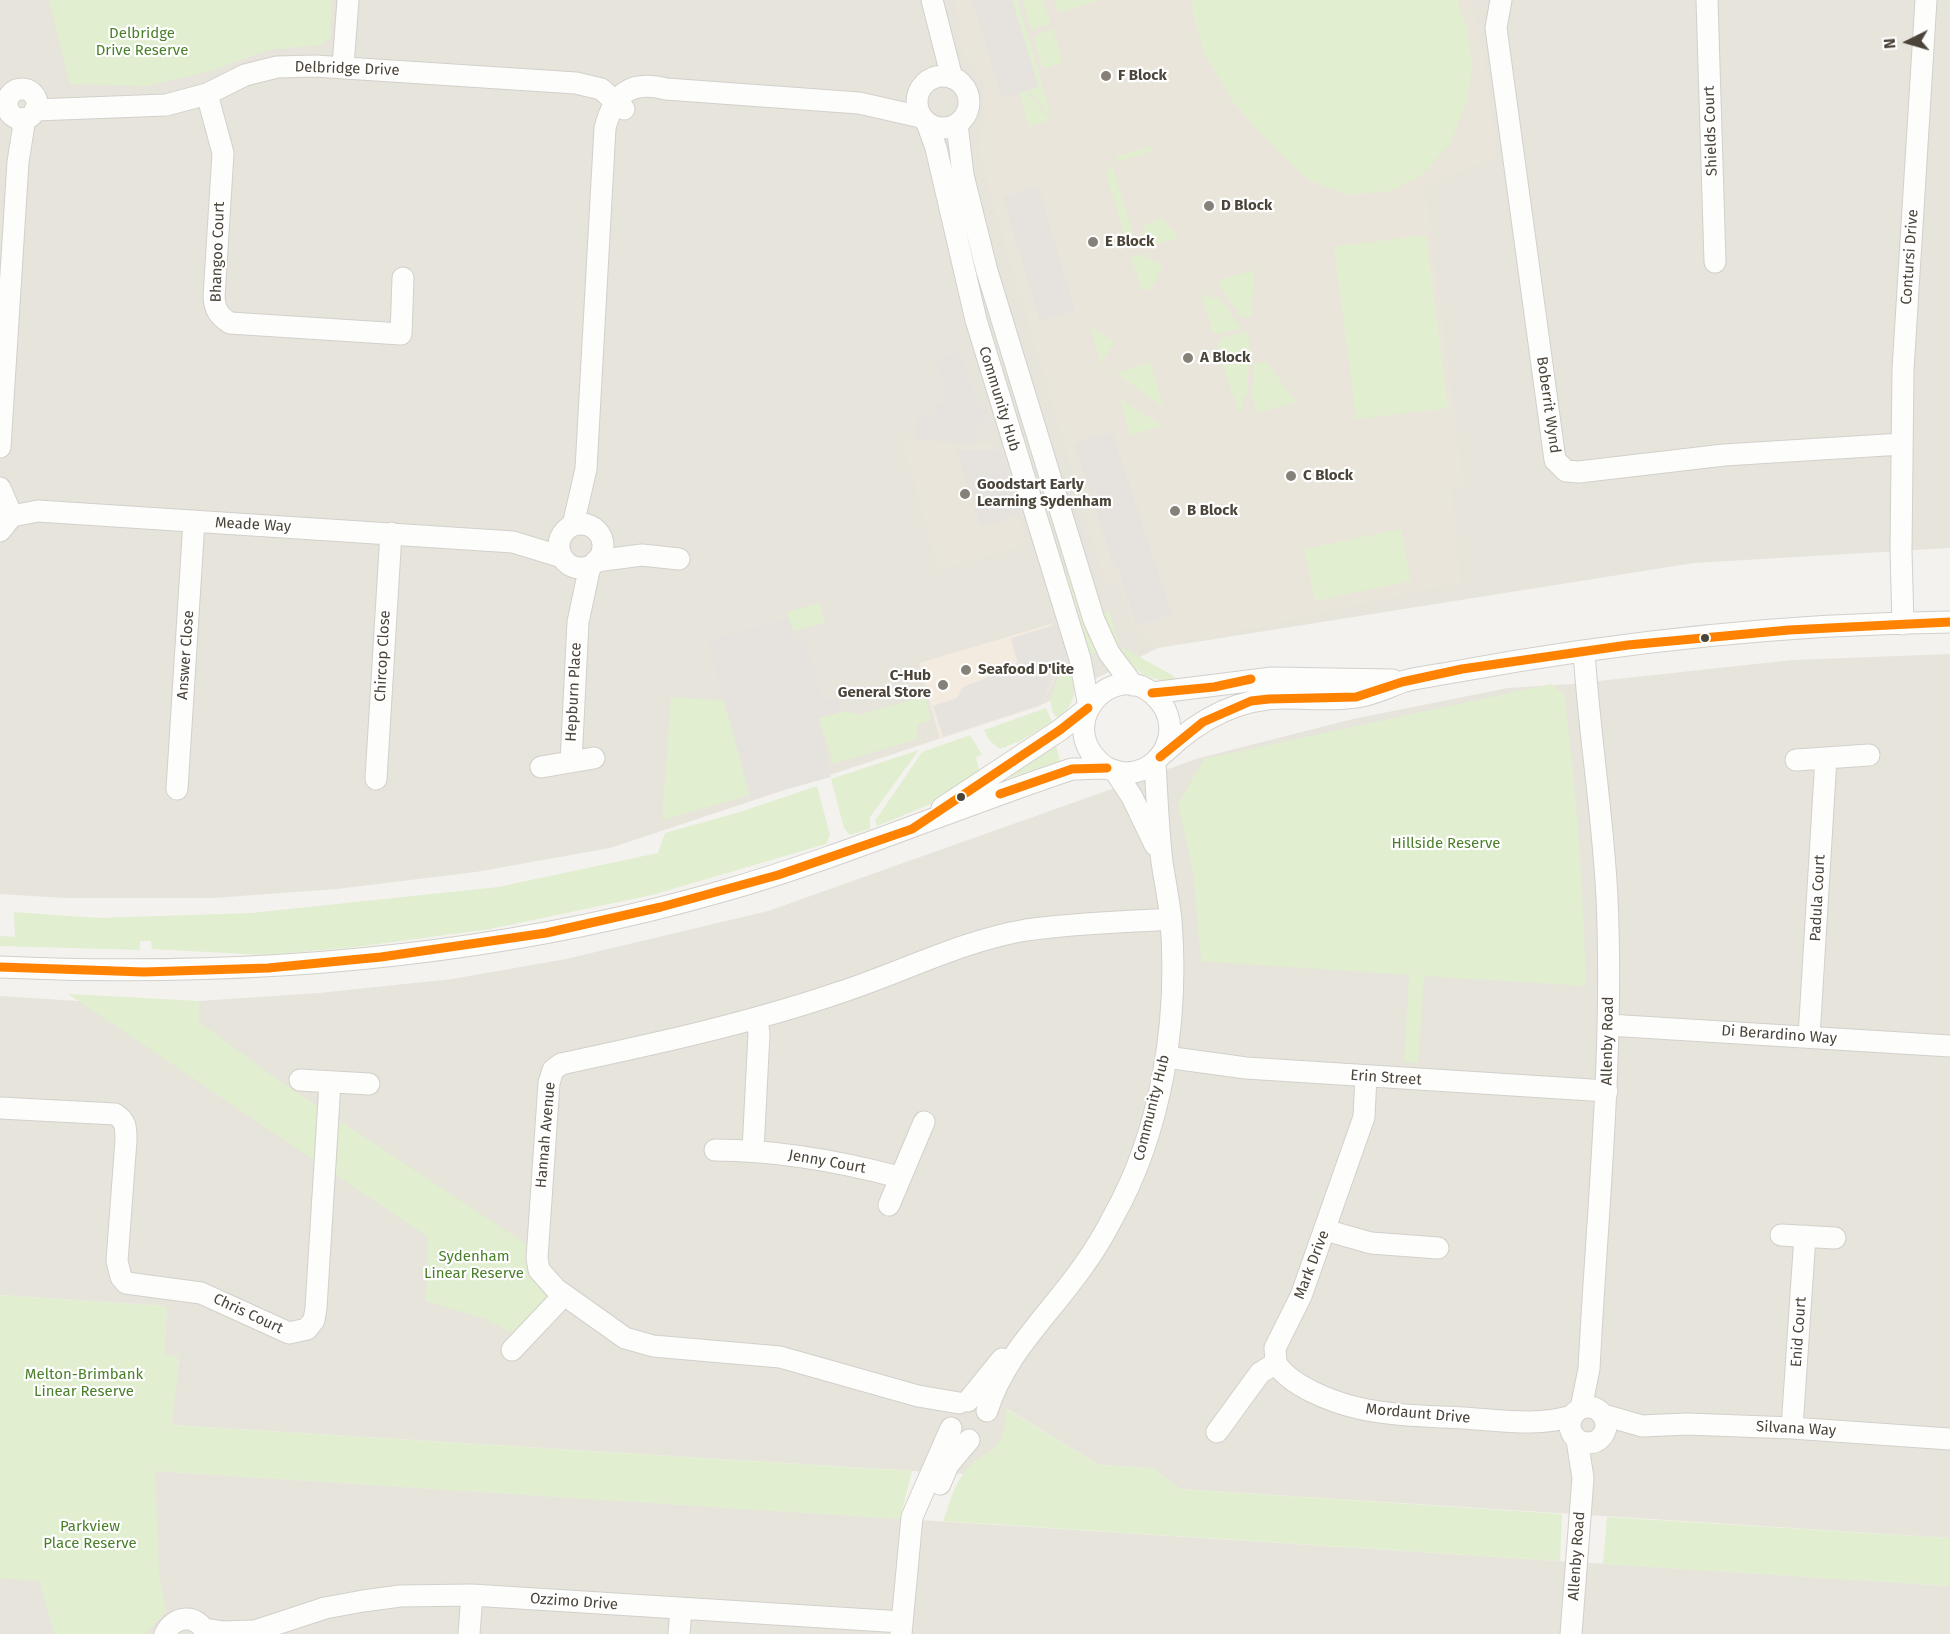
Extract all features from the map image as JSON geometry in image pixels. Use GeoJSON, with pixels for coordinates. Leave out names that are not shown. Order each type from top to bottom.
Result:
{"type":"FeatureCollection","features":[{"type":"Feature","properties":{"kind":"street"},"geometry":{"type":"LineString","coordinates":[[343,66],[348,0]]}},
{"type":"Feature","properties":{"kind":"street","name":"Boberrit Wynd"},"geometry":{"type":"LineString","coordinates":[[1501,0],[1496,28],[1555,460],[1566,471],[1579,472],[1724,455],[1902,444]]}},
{"type":"Feature","properties":{"kind":"street","name":"Shields Court"},"geometry":{"type":"LineString","coordinates":[[1707,0],[1715,262]]}},
{"type":"Feature","properties":{"kind":"street","name":"Contursi Drive"},"geometry":{"type":"LineString","coordinates":[[1908,624],[1909,550],[1904,514],[1902,444],[1903,370],[1926,0]]}},
{"type":"Feature","properties":{"kind":"street","name":"Delbridge Drive"},"geometry":{"type":"LineString","coordinates":[[15,104],[131,108],[166,105],[207,94],[244,75],[277,67],[343,66],[576,83],[601,89],[620,105]]}},
{"type":"Feature","properties":{"kind":"street"},"geometry":{"type":"LineString","coordinates":[[579,562],[603,549],[583,530],[606,143],[620,105],[648,93],[666,89],[858,103],[924,120],[942,128],[957,124],[963,119],[969,104],[964,88],[935,82],[900,98],[858,103]]}},
{"type":"Feature","properties":{"kind":"street"},"geometry":{"type":"LineString","coordinates":[[924,120],[918,109],[935,82]]}},
{"type":"Feature","properties":{"kind":"street","name":"Bhangoo Court"},"geometry":{"type":"LineString","coordinates":[[207,94],[223,153],[214,297],[215,309],[221,318],[230,323],[401,334],[403,278]]}},
{"type":"Feature","properties":{"kind":"street"},"geometry":{"type":"LineString","coordinates":[[0,447],[18,162],[15,104]]}},
{"type":"Feature","properties":{"kind":"street","name":"Community Hub"},"geometry":{"type":"LineString","coordinates":[[924,120],[936,148],[960,260],[1002,410],[1080,659],[1088,707]]}},
{"type":"Feature","properties":{"kind":"street","name":"Community Hub"},"geometry":{"type":"LineString","coordinates":[[957,124],[963,175],[976,227],[1101,639],[1117,666],[1143,689]]}},
{"type":"Feature","properties":{"kind":"street"},"geometry":{"type":"LineString","coordinates":[[1002,410],[1028,402]]}},
{"type":"Feature","properties":{"kind":"street"},"geometry":{"type":"LineString","coordinates":[[0,488],[6,523]]}},
{"type":"Feature","properties":{"kind":"street","name":"Meade Way"},"geometry":{"type":"LineString","coordinates":[[6,523],[38,511],[391,533],[513,542],[579,562]]}},
{"type":"Feature","properties":{"kind":"street","name":"Answer Close"},"geometry":{"type":"LineString","coordinates":[[177,789],[194,521]]}},
{"type":"Feature","properties":{"kind":"street"},"geometry":{"type":"LineString","coordinates":[[583,530],[642,555]]}},
{"type":"Feature","properties":{"kind":"street"},"geometry":{"type":"LineString","coordinates":[[583,530],[559,544],[579,562],[642,555],[680,559]]}},
{"type":"Feature","properties":{"kind":"street","name":"Meade Way"},"geometry":{"type":"LineString","coordinates":[[513,542],[583,530]]}},
{"type":"Feature","properties":{"kind":"street","name":"Chircop Close"},"geometry":{"type":"LineString","coordinates":[[376,779],[391,533]]}},
{"type":"Feature","properties":{"kind":"street"},"geometry":{"type":"LineString","coordinates":[[1046,550],[1071,543]]}},
{"type":"Feature","properties":{"kind":"street","name":"Hepburn Place"},"geometry":{"type":"LineString","coordinates":[[571,762],[579,562]]}},
{"type":"Feature","properties":{"kind":"street"},"geometry":{"type":"LineString","coordinates":[[0,967],[144,972],[268,968],[381,957],[482,943],[607,920],[720,892],[842,854],[1072,769],[1136,772],[1157,760],[1192,727],[1241,705],[1266,699],[1343,699],[1365,696],[1406,681],[1579,651],[1786,630],[1950,622]]}},
{"type":"Feature","properties":{"kind":"street","name":"Allenby Road"},"geometry":{"type":"LineString","coordinates":[[1571,1634],[1588,1424],[1607,1091],[1608,1025],[1607,898],[1601,813],[1579,651]]}},
{"type":"Feature","properties":{"kind":"street"},"geometry":{"type":"LineString","coordinates":[[912,829],[1060,730],[1108,689],[1143,689],[1272,678],[1406,681]]}},
{"type":"Feature","properties":{"kind":"street"},"geometry":{"type":"LineString","coordinates":[[1143,689],[1166,710],[1170,730],[1167,745],[1157,760]]}},
{"type":"Feature","properties":{"kind":"street"},"geometry":{"type":"LineString","coordinates":[[1088,707],[1083,735],[1087,749],[1096,760],[1111,770]]}},
{"type":"Feature","properties":{"kind":"street"},"geometry":{"type":"LineString","coordinates":[[1796,760],[1869,755]]}},
{"type":"Feature","properties":{"kind":"street","name":"Hepburn Place"},"geometry":{"type":"LineString","coordinates":[[541,767],[594,758]]}},
{"type":"Feature","properties":{"kind":"street","name":"Padula Court"},"geometry":{"type":"LineString","coordinates":[[1809,1037],[1826,758]]}},
{"type":"Feature","properties":{"kind":"street","name":"Community Hub"},"geometry":{"type":"LineString","coordinates":[[987,1412],[992,1394],[1006,1368],[1085,1264],[1114,1217],[1140,1160],[1166,1057],[1173,966],[1170,913],[1162,862],[1157,760]]}},
{"type":"Feature","properties":{"kind":"street","name":"Community Hub"},"geometry":{"type":"LineString","coordinates":[[1111,770],[1132,797],[1162,862]]}},
{"type":"Feature","properties":{"kind":"street","name":"Hannah Avenue"},"geometry":{"type":"LineString","coordinates":[[957,1412],[918,1396],[780,1357],[653,1346],[625,1338],[556,1289],[539,1269],[537,1258],[549,1083],[553,1070],[561,1064],[757,1018],[837,994],[978,942],[1025,930],[1170,913]]}},
{"type":"Feature","properties":{"kind":"street"},"geometry":{"type":"LineString","coordinates":[[753,1150],[759,1034],[757,1018]]}},
{"type":"Feature","properties":{"kind":"street","name":"Di Berardino Way"},"geometry":{"type":"LineString","coordinates":[[1608,1025],[1950,1046]]}},
{"type":"Feature","properties":{"kind":"street","name":"Erin Street"},"geometry":{"type":"LineString","coordinates":[[1166,1057],[1246,1068],[1607,1091]]}},
{"type":"Feature","properties":{"kind":"street","name":"Mark Drive"},"geometry":{"type":"LineString","coordinates":[[1276,1363],[1275,1348],[1301,1296],[1364,1117],[1366,1076]]}},
{"type":"Feature","properties":{"kind":"street"},"geometry":{"type":"LineString","coordinates":[[300,1080],[369,1084]]}},
{"type":"Feature","properties":{"kind":"street","name":"Chris Court"},"geometry":{"type":"LineString","coordinates":[[0,1108],[115,1114],[122,1119],[126,1125],[117,1261],[120,1277],[132,1285],[162,1286],[201,1293],[280,1330],[300,1332],[307,1329],[314,1320],[316,1308],[330,1083]]}},
{"type":"Feature","properties":{"kind":"street"},"geometry":{"type":"LineString","coordinates":[[889,1204],[924,1122]]}},
{"type":"Feature","properties":{"kind":"street","name":"Jenny Court"},"geometry":{"type":"LineString","coordinates":[[715,1150],[753,1150],[849,1164],[899,1177]]}},
{"type":"Feature","properties":{"kind":"street"},"geometry":{"type":"LineString","coordinates":[[1325,1230],[1371,1243],[1438,1248]]}},
{"type":"Feature","properties":{"kind":"street"},"geometry":{"type":"LineString","coordinates":[[1781,1235],[1834,1238]]}},
{"type":"Feature","properties":{"kind":"street","name":"Enid Court"},"geometry":{"type":"LineString","coordinates":[[1792,1428],[1805,1236]]}},
{"type":"Feature","properties":{"kind":"street"},"geometry":{"type":"LineString","coordinates":[[512,1350],[564,1295]]}},
{"type":"Feature","properties":{"kind":"street","name":"Community Hub"},"geometry":{"type":"LineString","coordinates":[[902,1628],[912,1517],[957,1412],[984,1378],[1037,1325]]}},
{"type":"Feature","properties":{"kind":"street"},"geometry":{"type":"LineString","coordinates":[[1217,1432],[1260,1373],[1276,1363]]}},
{"type":"Feature","properties":{"kind":"street","name":"Mordaunt Drive"},"geometry":{"type":"LineString","coordinates":[[1276,1363],[1285,1374],[1311,1389],[1357,1408],[1427,1416],[1588,1424]]}},
{"type":"Feature","properties":{"kind":"street"},"geometry":{"type":"LineString","coordinates":[[979,1403],[987,1412],[987,1428],[980,1437],[969,1440],[958,1437],[957,1412],[979,1403]]}},
{"type":"Feature","properties":{"kind":"street","name":"Silvana Way"},"geometry":{"type":"LineString","coordinates":[[1588,1424],[1642,1426],[1687,1424],[1792,1428],[1950,1439]]}},
{"type":"Feature","properties":{"kind":"street","name":"Community Hub"},"geometry":{"type":"LineString","coordinates":[[905,1579],[938,1486],[948,1465],[969,1440]]}},
{"type":"Feature","properties":{"kind":"street"},"geometry":{"type":"LineString","coordinates":[[469,1634],[472,1595]]}},
{"type":"Feature","properties":{"kind":"street","name":"Ozzimo Drive"},"geometry":{"type":"LineString","coordinates":[[165,1634],[173,1623],[187,1618],[194,1620],[206,1632],[248,1633],[326,1608],[363,1601],[400,1596],[472,1595],[681,1609],[902,1628]]}},
{"type":"Feature","properties":{"kind":"street"},"geometry":{"type":"LineString","coordinates":[[679,1634],[681,1609]]}},
{"type":"Feature","properties":{"kind":"shaded area"},"geometry":{"type":"Polygon","coordinates":[[[0,0],[1950,0],[1950,548],[1694,563],[1158,648],[1041,705],[610,848],[476,872],[337,889],[213,898],[65,898],[0,894],[0,0]]]}},
{"type":"Feature","properties":{"kind":"shaded area"},"geometry":{"type":"Polygon","coordinates":[[[955,0],[1471,0],[1484,56],[1497,159],[1482,162],[1425,186],[1464,486],[1451,488],[1461,582],[1158,648],[1134,631],[1118,582],[1106,585],[991,198],[979,149],[986,95],[983,83],[967,61],[962,49],[955,0]]]}},
{"type":"Feature","properties":{"kind":"shaded area"},"geometry":{"type":"Polygon","coordinates":[[[972,0],[1012,0],[1039,87],[1002,98],[972,0]]]}},
{"type":"Feature","properties":{"kind":"shaded area"},"geometry":{"type":"Polygon","coordinates":[[[1038,186],[1075,311],[1040,321],[1003,197],[1038,186]]]}},
{"type":"Feature","properties":{"kind":"shaded area"},"geometry":{"type":"Polygon","coordinates":[[[961,351],[979,409],[986,407],[989,420],[978,423],[977,444],[915,439],[917,413],[933,415],[934,403],[947,404],[946,414],[952,414],[936,359],[961,351]]]}},
{"type":"Feature","properties":{"kind":"shaded area"},"geometry":{"type":"Polygon","coordinates":[[[1112,432],[1172,614],[1146,624],[1145,622],[1136,624],[1118,569],[1115,569],[1074,444],[1099,433],[1100,435],[1112,432]]]}},
{"type":"Feature","properties":{"kind":"shaded area","name":"Goodstart Early Learning Sydenham"},"geometry":{"type":"Polygon","coordinates":[[[902,439],[997,444],[1027,544],[938,570],[902,439]]]}},
{"type":"Feature","properties":{"kind":"shaded area"},"geometry":{"type":"Polygon","coordinates":[[[956,450],[1000,450],[1021,514],[981,527],[956,450]]]}},
{"type":"Feature","properties":{"kind":"shaded area"},"geometry":{"type":"Polygon","coordinates":[[[1069,489],[1092,562],[1086,564],[1064,491],[1069,489]]]}},
{"type":"Feature","properties":{"kind":"shaded area"},"geometry":{"type":"Polygon","coordinates":[[[788,618],[794,640],[805,637],[823,701],[842,696],[846,709],[817,719],[831,777],[751,799],[708,640],[788,618]]]}},
{"type":"Feature","properties":{"kind":"shaded area"},"geometry":{"type":"Polygon","coordinates":[[[1051,624],[1063,661],[1041,706],[940,739],[919,663],[1051,624]]]}},
{"type":"Feature","properties":{"kind":"shaded area"},"geometry":{"type":"Polygon","coordinates":[[[1059,624],[1068,654],[1064,656],[1041,705],[943,737],[933,706],[957,698],[963,687],[1015,666],[1017,661],[1011,638],[1059,624]]]}},
{"type":"Feature","properties":{"kind":"shaded area"},"geometry":{"type":"Polygon","coordinates":[[[1950,654],[1950,1538],[1180,1489],[1151,1468],[1099,1465],[1007,1409],[1002,1441],[963,1474],[172,1425],[174,1388],[179,1361],[164,1355],[167,1306],[0,1295],[0,996],[78,1001],[199,1001],[319,993],[452,979],[566,959],[768,911],[1199,758],[1353,719],[1508,688],[1571,684],[1792,660],[1950,654]]]}},
{"type":"Feature","properties":{"kind":"shaded area"},"geometry":{"type":"Polygon","coordinates":[[[0,1461],[1950,1586],[1950,1634],[0,1634],[0,1461]]]}},
{"type":"Feature","properties":{"kind":"green space","name":"Delbridge Drive Reserve"},"geometry":{"type":"Polygon","coordinates":[[[49,0],[332,0],[330,38],[320,45],[267,50],[210,71],[147,86],[70,84],[49,0]]]}},
{"type":"Feature","properties":{"kind":"green space"},"geometry":{"type":"Polygon","coordinates":[[[1012,0],[1017,0],[1052,117],[1028,90],[1038,87],[1012,0]]]}},
{"type":"Feature","properties":{"kind":"green space"},"geometry":{"type":"Polygon","coordinates":[[[1022,0],[1043,0],[1051,24],[1032,29],[1022,0]]]}},
{"type":"Feature","properties":{"kind":"green space"},"geometry":{"type":"Polygon","coordinates":[[[1054,0],[1100,0],[1058,13],[1054,0]]]}},
{"type":"Feature","properties":{"kind":"green space"},"geometry":{"type":"Polygon","coordinates":[[[1192,0],[1457,0],[1467,28],[1472,66],[1467,102],[1450,144],[1421,176],[1391,191],[1350,195],[1310,181],[1273,147],[1233,102],[1203,52],[1193,14],[1192,0]]]}},
{"type":"Feature","properties":{"kind":"green space"},"geometry":{"type":"Polygon","coordinates":[[[1053,29],[1063,62],[1043,68],[1034,40],[1038,34],[1053,29]]]}},
{"type":"Feature","properties":{"kind":"green space"},"geometry":{"type":"Polygon","coordinates":[[[1026,91],[1050,120],[1029,127],[1019,93],[1026,91]]]}},
{"type":"Feature","properties":{"kind":"green space"},"geometry":{"type":"Polygon","coordinates":[[[1150,146],[1152,151],[1118,162],[1116,157],[1150,146]]]}},
{"type":"Feature","properties":{"kind":"green space"},"geometry":{"type":"Polygon","coordinates":[[[1113,168],[1137,247],[1129,249],[1105,170],[1113,168]]]}},
{"type":"Feature","properties":{"kind":"green space"},"geometry":{"type":"Polygon","coordinates":[[[1162,219],[1180,238],[1143,247],[1140,244],[1144,225],[1162,219]]]}},
{"type":"Feature","properties":{"kind":"green space"},"geometry":{"type":"Polygon","coordinates":[[[1426,235],[1448,408],[1356,419],[1334,247],[1426,235]]]}},
{"type":"Feature","properties":{"kind":"green space"},"geometry":{"type":"Polygon","coordinates":[[[1141,254],[1163,266],[1151,289],[1142,291],[1131,257],[1141,254]]]}},
{"type":"Feature","properties":{"kind":"green space"},"geometry":{"type":"Polygon","coordinates":[[[1254,270],[1252,316],[1242,319],[1217,281],[1254,270]]]}},
{"type":"Feature","properties":{"kind":"green space"},"geometry":{"type":"Polygon","coordinates":[[[1209,294],[1212,299],[1219,297],[1241,328],[1220,334],[1212,331],[1202,298],[1209,294]]]}},
{"type":"Feature","properties":{"kind":"green space"},"geometry":{"type":"Polygon","coordinates":[[[1090,327],[1115,342],[1101,364],[1090,327]]]}},
{"type":"Feature","properties":{"kind":"green space"},"geometry":{"type":"Polygon","coordinates":[[[1245,332],[1250,341],[1247,395],[1243,398],[1243,411],[1238,412],[1217,346],[1221,338],[1245,332]]]}},
{"type":"Feature","properties":{"kind":"green space"},"geometry":{"type":"Polygon","coordinates":[[[1266,362],[1296,402],[1257,413],[1252,395],[1254,363],[1266,362]]]}},
{"type":"Feature","properties":{"kind":"green space"},"geometry":{"type":"Polygon","coordinates":[[[1150,363],[1164,408],[1116,373],[1150,363]]]}},
{"type":"Feature","properties":{"kind":"green space"},"geometry":{"type":"Polygon","coordinates":[[[1120,399],[1163,426],[1130,435],[1120,399]]]}},
{"type":"Feature","properties":{"kind":"green space"},"geometry":{"type":"Polygon","coordinates":[[[1401,529],[1411,581],[1315,601],[1304,549],[1401,529]]]}},
{"type":"Feature","properties":{"kind":"green space"},"geometry":{"type":"Polygon","coordinates":[[[1072,574],[1097,653],[1087,655],[1062,578],[1072,574]]]}},
{"type":"Feature","properties":{"kind":"green space"},"geometry":{"type":"Polygon","coordinates":[[[819,603],[825,622],[793,631],[787,612],[819,603]]]}},
{"type":"Feature","properties":{"kind":"green space"},"geometry":{"type":"Polygon","coordinates":[[[1109,609],[1119,644],[1117,646],[1102,616],[1109,609]]]}},
{"type":"Feature","properties":{"kind":"green space"},"geometry":{"type":"Polygon","coordinates":[[[1123,648],[1174,676],[1176,681],[1166,681],[1143,674],[1118,651],[1123,648]]]}},
{"type":"Feature","properties":{"kind":"green space"},"geometry":{"type":"Polygon","coordinates":[[[1070,664],[1074,680],[1074,694],[1069,707],[1057,718],[1053,712],[1051,698],[1066,665],[1070,664]]]}},
{"type":"Feature","properties":{"kind":"green space","name":"Hillside Reserve"},"geometry":{"type":"Polygon","coordinates":[[[1551,684],[1564,694],[1569,730],[1579,840],[1586,986],[1424,976],[1418,1063],[1404,1062],[1409,975],[1201,961],[1193,872],[1178,804],[1204,759],[1551,684]]]}},
{"type":"Feature","properties":{"kind":"green space"},"geometry":{"type":"Polygon","coordinates":[[[925,696],[931,720],[918,724],[917,739],[833,764],[819,718],[845,711],[859,715],[925,696]]]}},
{"type":"Feature","properties":{"kind":"green space"},"geometry":{"type":"Polygon","coordinates":[[[671,697],[724,701],[750,795],[662,820],[671,697]]]}},
{"type":"Feature","properties":{"kind":"green space"},"geometry":{"type":"Polygon","coordinates":[[[1046,708],[1052,722],[1022,740],[1000,749],[989,740],[984,730],[1046,708]]]}},
{"type":"Feature","properties":{"kind":"green space"},"geometry":{"type":"Polygon","coordinates":[[[970,735],[982,755],[976,757],[980,774],[936,802],[877,826],[875,821],[922,752],[970,735]]]}},
{"type":"Feature","properties":{"kind":"green space"},"geometry":{"type":"Polygon","coordinates":[[[1055,742],[1060,761],[984,786],[1055,742]]]}},
{"type":"Feature","properties":{"kind":"green space"},"geometry":{"type":"Polygon","coordinates":[[[919,750],[870,817],[870,829],[850,835],[844,828],[831,779],[919,750]]]}},
{"type":"Feature","properties":{"kind":"green space"},"geometry":{"type":"Polygon","coordinates":[[[817,786],[830,835],[826,844],[652,895],[490,929],[356,947],[264,955],[152,949],[151,941],[140,941],[140,950],[0,946],[0,936],[15,937],[14,912],[98,918],[251,913],[498,887],[658,853],[665,833],[740,812],[817,786]]]}},
{"type":"Feature","properties":{"kind":"green space","name":"Sydenham Linear Reserve"},"geometry":{"type":"Polygon","coordinates":[[[68,994],[199,1001],[199,1022],[278,1080],[528,1245],[531,1275],[548,1299],[517,1333],[485,1319],[426,1301],[428,1237],[68,994]]]}},
{"type":"Feature","properties":{"kind":"green space","name":"Melton-Brimbank Linear Reserve"},"geometry":{"type":"Polygon","coordinates":[[[0,1295],[167,1306],[164,1355],[177,1356],[178,1361],[172,1425],[912,1471],[900,1519],[155,1471],[159,1573],[166,1611],[146,1634],[54,1634],[39,1581],[0,1578],[0,1295]]]}},
{"type":"Feature","properties":{"kind":"green space"},"geometry":{"type":"Polygon","coordinates":[[[1006,1409],[1099,1465],[1152,1468],[1180,1489],[1562,1514],[1560,1561],[943,1521],[963,1474],[979,1458],[993,1449],[1002,1436],[1006,1409]]]}},
{"type":"Feature","properties":{"kind":"green space"},"geometry":{"type":"Polygon","coordinates":[[[1607,1517],[1950,1538],[1950,1586],[1603,1564],[1607,1517]]]}},
{"type":"Feature","properties":{"kind":"transit line"},"geometry":{"type":"LineString","coordinates":[[1160,757],[1203,722],[1251,701],[1356,697],[1402,682],[1462,669],[1628,645],[1789,630],[1950,622]]}},
{"type":"Feature","properties":{"kind":"transit line"},"geometry":{"type":"LineString","coordinates":[[1152,693],[1214,687],[1251,679]]}},
{"type":"Feature","properties":{"kind":"transit line"},"geometry":{"type":"LineString","coordinates":[[0,967],[144,972],[268,968],[381,957],[546,933],[661,907],[778,875],[912,829],[1060,730],[1088,708]]}},
{"type":"Feature","properties":{"kind":"transit line"},"geometry":{"type":"LineString","coordinates":[[1000,794],[1072,769],[1107,768]]}},
{"type":"Feature","properties":{"kind":"place","name":"F Block"},"geometry":{"type":"Point","coordinates":[1106,76]}},
{"type":"Feature","properties":{"kind":"place","name":"D Block"},"geometry":{"type":"Point","coordinates":[1209,206]}},
{"type":"Feature","properties":{"kind":"place","name":"E Block"},"geometry":{"type":"Point","coordinates":[1093,242]}},
{"type":"Feature","properties":{"kind":"place","name":"A Block"},"geometry":{"type":"Point","coordinates":[1188,358]}},
{"type":"Feature","properties":{"kind":"place","name":"C Block"},"geometry":{"type":"Point","coordinates":[1291,476]}},
{"type":"Feature","properties":{"kind":"place","name":"Goodstart Early Learning Sydenham"},"geometry":{"type":"Point","coordinates":[965,494]}},
{"type":"Feature","properties":{"kind":"place","name":"B Block"},"geometry":{"type":"Point","coordinates":[1175,511]}},
{"type":"Feature","properties":{"kind":"place","name":"Seafood D'lite"},"geometry":{"type":"Point","coordinates":[966,670]}},
{"type":"Feature","properties":{"kind":"place","name":"C-Hub General Store"},"geometry":{"type":"Point","coordinates":[943,685]}},
{"type":"Feature","properties":{"kind":"park label","name":"Parkview Place Reserve"},"geometry":{"type":"Point","coordinates":[90,1536]}}]}
